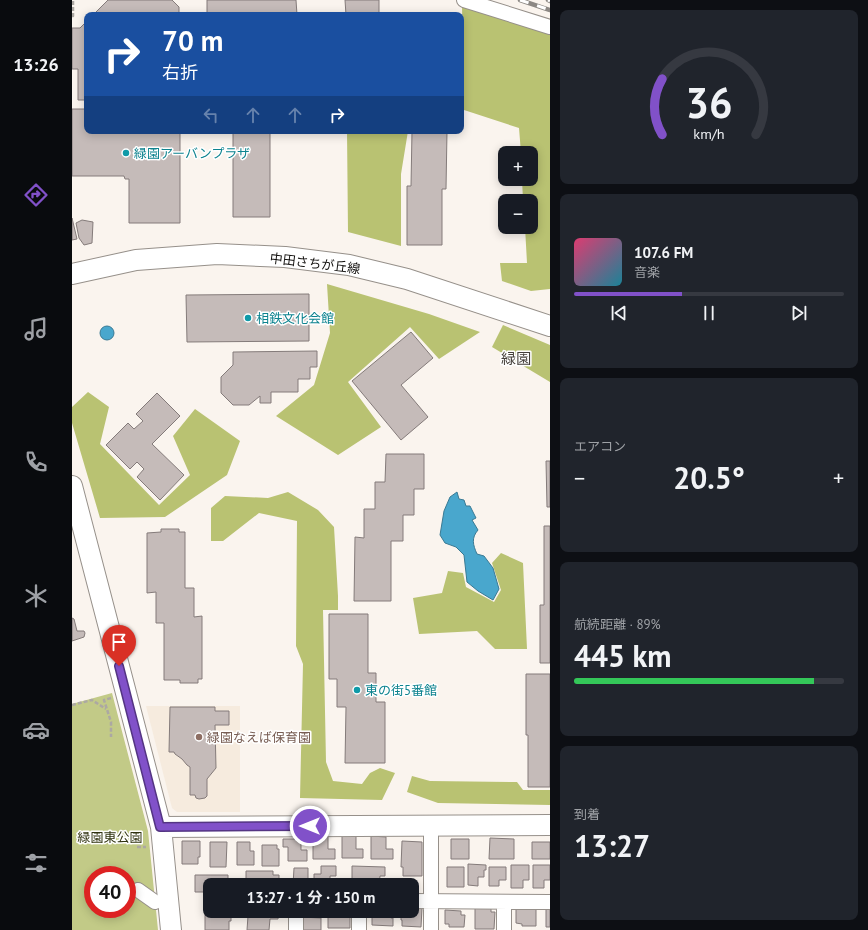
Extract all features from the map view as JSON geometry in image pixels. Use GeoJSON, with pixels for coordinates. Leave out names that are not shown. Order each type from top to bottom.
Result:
{"type":"FeatureCollection","features":[{"type":"Feature","properties":{"kind":"street"},"geometry":{"type":"LineString","coordinates":[[464,0],[550,27]]}},
{"type":"Feature","properties":{"kind":"street","name":"中田さちが丘線"},"geometry":{"type":"LineString","coordinates":[[72,274],[136,260],[217,254],[285,257],[349,265],[407,279],[550,326]]}},
{"type":"Feature","properties":{"kind":"street"},"geometry":{"type":"LineString","coordinates":[[72,486],[160,827],[171,930]]}},
{"type":"Feature","properties":{"kind":"street"},"geometry":{"type":"LineString","coordinates":[[160,827],[550,825]]}},
{"type":"Feature","properties":{"kind":"street"},"geometry":{"type":"LineString","coordinates":[[431,826],[431,930]]}},
{"type":"Feature","properties":{"kind":"street"},"geometry":{"type":"LineString","coordinates":[[138,890],[155,902]]}},
{"type":"Feature","properties":{"kind":"street"},"geometry":{"type":"LineString","coordinates":[[419,901],[550,902]]}},
{"type":"Feature","properties":{"kind":"street"},"geometry":{"type":"LineString","coordinates":[[504,902],[504,930]]}},
{"type":"Feature","properties":{"kind":"street"},"geometry":{"type":"LineString","coordinates":[[296,918],[296,930]]}},
{"type":"Feature","properties":{"kind":"street"},"geometry":{"type":"LineString","coordinates":[[359,918],[359,930]]}},
{"type":"Feature","properties":{"kind":"path"},"geometry":{"type":"LineString","coordinates":[[72,16],[73,0]]}},
{"type":"Feature","properties":{"kind":"path"},"geometry":{"type":"LineString","coordinates":[[111,737],[110,722],[104,700],[113,697]]}},
{"type":"Feature","properties":{"kind":"path"},"geometry":{"type":"LineString","coordinates":[[72,706],[92,700],[107,710]]}},
{"type":"Feature","properties":{"kind":"path"},"geometry":{"type":"LineString","coordinates":[[137,847],[150,847]]}},
{"type":"Feature","properties":{"kind":"shaded area"},"geometry":{"type":"Polygon","coordinates":[[[146,706],[240,706],[240,812],[177,812],[172,808],[146,706]]]}},
{"type":"Feature","properties":{"kind":"green space"},"geometry":{"type":"Polygon","coordinates":[[[462,5],[550,34],[550,289],[531,291],[502,281],[500,263],[527,263],[525,234],[538,234],[538,194],[523,194],[522,186],[538,186],[538,146],[520,146],[519,128],[464,110],[464,12],[462,12],[462,5]]]}},
{"type":"Feature","properties":{"kind":"green space"},"geometry":{"type":"Polygon","coordinates":[[[347,134],[408,134],[401,174],[401,246],[348,232],[347,134]]]}},
{"type":"Feature","properties":{"kind":"green space"},"geometry":{"type":"Polygon","coordinates":[[[327,284],[429,314],[480,332],[439,359],[410,327],[348,382],[381,427],[338,455],[276,416],[314,385],[330,333],[327,284]]]}},
{"type":"Feature","properties":{"kind":"green space"},"geometry":{"type":"Polygon","coordinates":[[[503,325],[550,345],[550,382],[492,347],[503,325]]]}},
{"type":"Feature","properties":{"kind":"green space"},"geometry":{"type":"Polygon","coordinates":[[[88,392],[109,407],[100,444],[159,505],[190,475],[173,436],[195,409],[240,441],[227,475],[165,517],[100,518],[72,423],[72,407],[88,392]]]}},
{"type":"Feature","properties":{"kind":"green space"},"geometry":{"type":"Polygon","coordinates":[[[288,492],[318,510],[334,527],[338,610],[323,610],[326,762],[333,781],[362,784],[370,773],[380,768],[395,773],[382,800],[300,798],[303,664],[296,646],[297,521],[259,513],[223,541],[211,541],[211,508],[225,496],[268,498],[288,492]]]}},
{"type":"Feature","properties":{"kind":"green space"},"geometry":{"type":"Polygon","coordinates":[[[501,553],[523,563],[527,649],[495,649],[477,631],[419,634],[413,598],[442,593],[448,571],[463,573],[466,587],[494,602],[501,590],[492,563],[501,553]]]}},
{"type":"Feature","properties":{"kind":"green space","name":"緑園東公園"},"geometry":{"type":"Polygon","coordinates":[[[112,693],[148,831],[158,930],[72,930],[72,704],[112,693]]]}},
{"type":"Feature","properties":{"kind":"green space"},"geometry":{"type":"Polygon","coordinates":[[[412,776],[430,781],[517,782],[523,790],[550,790],[550,805],[438,803],[407,792],[412,776]]]}},
{"type":"Feature","properties":{"kind":"water"},"geometry":{"type":"Polygon","coordinates":[[[104,326],[110,326],[114,330],[114,336],[110,340],[104,340],[100,336],[100,330],[104,326]]]}},
{"type":"Feature","properties":{"kind":"water"},"geometry":{"type":"Polygon","coordinates":[[[457,492],[459,499],[464,500],[466,506],[470,506],[476,518],[472,520],[478,530],[474,536],[474,548],[477,554],[484,556],[493,568],[499,589],[493,600],[467,582],[464,555],[456,547],[445,543],[440,535],[444,511],[450,497],[457,492]]]}},
{"type":"Feature","properties":{"kind":"building"},"geometry":{"type":"Polygon","coordinates":[[[108,0],[172,0],[179,7],[179,12],[96,12],[108,0]]]}},
{"type":"Feature","properties":{"kind":"building"},"geometry":{"type":"Polygon","coordinates":[[[207,0],[296,0],[297,12],[207,12],[207,0]]]}},
{"type":"Feature","properties":{"kind":"building"},"geometry":{"type":"Polygon","coordinates":[[[345,0],[379,0],[379,12],[346,12],[345,0]]]}},
{"type":"Feature","properties":{"kind":"building"},"geometry":{"type":"Polygon","coordinates":[[[84,24],[84,100],[78,100],[78,69],[72,69],[72,28],[80,28],[84,24]]]}},
{"type":"Feature","properties":{"kind":"building","name":"緑園アーバンプラザ"},"geometry":{"type":"Polygon","coordinates":[[[72,109],[84,109],[84,134],[180,134],[180,223],[129,223],[129,179],[125,179],[124,176],[72,176],[72,109]]]}},
{"type":"Feature","properties":{"kind":"building"},"geometry":{"type":"Polygon","coordinates":[[[233,134],[270,134],[270,217],[233,217],[233,134]]]}},
{"type":"Feature","properties":{"kind":"building"},"geometry":{"type":"Polygon","coordinates":[[[412,134],[447,134],[446,189],[442,189],[442,245],[407,245],[407,186],[411,186],[412,134]]]}},
{"type":"Feature","properties":{"kind":"building"},"geometry":{"type":"Polygon","coordinates":[[[72,218],[77,239],[72,240],[72,218]]]}},
{"type":"Feature","properties":{"kind":"building"},"geometry":{"type":"Polygon","coordinates":[[[82,220],[93,222],[92,243],[84,245],[79,238],[76,223],[82,220]]]}},
{"type":"Feature","properties":{"kind":"building","name":"相鉄文化会館"},"geometry":{"type":"Polygon","coordinates":[[[309,294],[309,341],[187,342],[186,295],[309,294]]]}},
{"type":"Feature","properties":{"kind":"building"},"geometry":{"type":"Polygon","coordinates":[[[411,332],[433,358],[401,385],[428,417],[401,440],[352,381],[411,332]]]}},
{"type":"Feature","properties":{"kind":"building"},"geometry":{"type":"Polygon","coordinates":[[[317,351],[317,367],[310,367],[310,379],[298,379],[298,392],[271,392],[271,403],[260,403],[260,396],[249,405],[233,405],[221,393],[221,377],[233,365],[233,352],[317,351]]]}},
{"type":"Feature","properties":{"kind":"building"},"geometry":{"type":"Polygon","coordinates":[[[157,393],[180,416],[152,444],[184,475],[160,500],[137,477],[144,469],[137,462],[130,469],[106,445],[128,423],[134,429],[143,421],[136,414],[157,393]]]}},
{"type":"Feature","properties":{"kind":"building"},"geometry":{"type":"Polygon","coordinates":[[[386,454],[424,454],[424,489],[414,489],[414,515],[403,515],[403,541],[391,541],[391,601],[354,601],[355,537],[364,538],[364,509],[375,509],[375,482],[385,482],[386,454]]]}},
{"type":"Feature","properties":{"kind":"building"},"geometry":{"type":"Polygon","coordinates":[[[546,461],[550,461],[550,507],[547,507],[546,461]]]}},
{"type":"Feature","properties":{"kind":"building"},"geometry":{"type":"Polygon","coordinates":[[[544,526],[550,526],[550,663],[540,663],[540,605],[544,605],[544,526]]]}},
{"type":"Feature","properties":{"kind":"building"},"geometry":{"type":"Polygon","coordinates":[[[161,529],[179,529],[179,532],[185,532],[185,588],[194,588],[194,617],[202,616],[202,679],[198,679],[198,683],[180,683],[180,680],[164,680],[164,623],[156,623],[156,592],[147,593],[147,533],[161,532],[161,529]]]}},
{"type":"Feature","properties":{"kind":"building","name":"東の街5番館"},"geometry":{"type":"Polygon","coordinates":[[[329,614],[368,614],[368,673],[376,673],[376,702],[385,702],[385,763],[345,763],[346,707],[337,707],[337,679],[329,679],[329,614]]]}},
{"type":"Feature","properties":{"kind":"building"},"geometry":{"type":"Polygon","coordinates":[[[72,618],[74,619],[77,631],[84,631],[85,633],[84,637],[72,641],[72,618]]]}},
{"type":"Feature","properties":{"kind":"building"},"geometry":{"type":"Polygon","coordinates":[[[526,674],[550,674],[550,787],[528,787],[526,674]]]}},
{"type":"Feature","properties":{"kind":"building"},"geometry":{"type":"Polygon","coordinates":[[[170,707],[215,707],[215,711],[229,711],[229,725],[215,725],[216,768],[207,779],[207,796],[205,798],[199,799],[196,798],[195,795],[190,795],[190,767],[174,752],[169,752],[170,707]]]}},
{"type":"Feature","properties":{"kind":"building"},"geometry":{"type":"Polygon","coordinates":[[[313,836],[328,836],[328,849],[335,849],[335,859],[313,859],[313,836]]]}},
{"type":"Feature","properties":{"kind":"building"},"geometry":{"type":"Polygon","coordinates":[[[342,836],[356,836],[356,849],[363,849],[363,858],[342,858],[342,836]]]}},
{"type":"Feature","properties":{"kind":"building"},"geometry":{"type":"Polygon","coordinates":[[[371,836],[386,837],[386,849],[393,849],[393,859],[371,859],[371,836]]]}},
{"type":"Feature","properties":{"kind":"building"},"geometry":{"type":"Polygon","coordinates":[[[490,838],[514,839],[514,859],[489,859],[490,838]]]}},
{"type":"Feature","properties":{"kind":"building"},"geometry":{"type":"Polygon","coordinates":[[[283,839],[301,839],[301,850],[307,850],[307,861],[288,861],[288,847],[283,847],[283,839]]]}},
{"type":"Feature","properties":{"kind":"building"},"geometry":{"type":"Polygon","coordinates":[[[451,839],[469,839],[469,859],[451,859],[451,839]]]}},
{"type":"Feature","properties":{"kind":"building"},"geometry":{"type":"Polygon","coordinates":[[[182,841],[200,841],[200,857],[198,857],[198,864],[182,864],[182,841]]]}},
{"type":"Feature","properties":{"kind":"building"},"geometry":{"type":"Polygon","coordinates":[[[402,841],[422,842],[422,876],[403,876],[403,867],[401,867],[402,841]]]}},
{"type":"Feature","properties":{"kind":"building"},"geometry":{"type":"Polygon","coordinates":[[[210,842],[227,842],[226,867],[210,867],[210,842]]]}},
{"type":"Feature","properties":{"kind":"building"},"geometry":{"type":"Polygon","coordinates":[[[237,842],[250,842],[250,851],[254,851],[254,865],[237,865],[237,842]]]}},
{"type":"Feature","properties":{"kind":"building"},"geometry":{"type":"Polygon","coordinates":[[[532,842],[550,842],[550,859],[532,859],[532,842]]]}},
{"type":"Feature","properties":{"kind":"building"},"geometry":{"type":"Polygon","coordinates":[[[262,845],[277,845],[277,849],[279,849],[279,866],[262,866],[262,845]]]}},
{"type":"Feature","properties":{"kind":"building"},"geometry":{"type":"Polygon","coordinates":[[[468,864],[486,865],[484,877],[478,877],[478,886],[468,885],[468,864]]]}},
{"type":"Feature","properties":{"kind":"building"},"geometry":{"type":"Polygon","coordinates":[[[511,865],[529,865],[529,880],[523,880],[523,888],[511,888],[511,865]]]}},
{"type":"Feature","properties":{"kind":"building"},"geometry":{"type":"Polygon","coordinates":[[[533,865],[550,865],[550,880],[544,880],[544,888],[533,888],[533,865]]]}},
{"type":"Feature","properties":{"kind":"building"},"geometry":{"type":"Polygon","coordinates":[[[321,866],[336,866],[336,876],[330,876],[330,878],[314,878],[314,874],[321,874],[321,866]]]}},
{"type":"Feature","properties":{"kind":"building"},"geometry":{"type":"Polygon","coordinates":[[[352,866],[385,867],[385,876],[380,876],[380,878],[352,878],[352,866]]]}},
{"type":"Feature","properties":{"kind":"building"},"geometry":{"type":"Polygon","coordinates":[[[447,867],[464,867],[464,887],[447,887],[447,867]]]}},
{"type":"Feature","properties":{"kind":"building"},"geometry":{"type":"Polygon","coordinates":[[[489,867],[506,867],[506,880],[499,880],[499,886],[489,886],[489,867]]]}},
{"type":"Feature","properties":{"kind":"building"},"geometry":{"type":"Polygon","coordinates":[[[294,868],[308,868],[308,878],[293,878],[294,868]]]}},
{"type":"Feature","properties":{"kind":"building"},"geometry":{"type":"Polygon","coordinates":[[[246,871],[273,871],[273,875],[279,875],[279,878],[246,878],[246,871]]]}},
{"type":"Feature","properties":{"kind":"building"},"geometry":{"type":"Polygon","coordinates":[[[195,875],[228,875],[228,878],[203,878],[203,892],[195,892],[195,875]]]}},
{"type":"Feature","properties":{"kind":"building"},"geometry":{"type":"Polygon","coordinates":[[[475,906],[491,906],[491,912],[495,912],[494,929],[475,929],[475,906]]]}},
{"type":"Feature","properties":{"kind":"building"},"geometry":{"type":"Polygon","coordinates":[[[516,907],[536,907],[536,926],[522,926],[522,924],[516,923],[516,907]]]}},
{"type":"Feature","properties":{"kind":"building"},"geometry":{"type":"Polygon","coordinates":[[[419,908],[422,908],[421,927],[402,926],[401,918],[419,918],[419,908]]]}},
{"type":"Feature","properties":{"kind":"building"},"geometry":{"type":"Polygon","coordinates":[[[546,908],[550,908],[550,927],[546,927],[546,908]]]}},
{"type":"Feature","properties":{"kind":"building"},"geometry":{"type":"Polygon","coordinates":[[[445,910],[461,911],[461,915],[465,915],[464,927],[449,927],[449,924],[445,924],[445,910]]]}},
{"type":"Feature","properties":{"kind":"building"},"geometry":{"type":"Polygon","coordinates":[[[205,918],[231,918],[231,921],[229,921],[229,930],[205,930],[205,918]]]}},
{"type":"Feature","properties":{"kind":"building"},"geometry":{"type":"Polygon","coordinates":[[[248,918],[278,918],[270,919],[269,930],[247,930],[248,918]]]}},
{"type":"Feature","properties":{"kind":"building"},"geometry":{"type":"Polygon","coordinates":[[[301,918],[321,918],[321,930],[301,930],[301,918]]]}},
{"type":"Feature","properties":{"kind":"building"},"geometry":{"type":"Polygon","coordinates":[[[328,918],[350,918],[350,928],[328,928],[328,918]]]}},
{"type":"Feature","properties":{"kind":"building"},"geometry":{"type":"Polygon","coordinates":[[[372,918],[393,918],[393,926],[372,925],[372,918]]]}},
{"type":"Feature","properties":{"kind":"railway"},"geometry":{"type":"LineString","coordinates":[[520,0],[550,10]]}},
{"type":"Feature","properties":{"kind":"place","name":"緑園アーバンプラザ"},"geometry":{"type":"Point","coordinates":[126,153]}},
{"type":"Feature","properties":{"kind":"place","name":"相鉄文化会館"},"geometry":{"type":"Point","coordinates":[248,318]}},
{"type":"Feature","properties":{"kind":"place","name":"東の街5番館"},"geometry":{"type":"Point","coordinates":[357,690]}},
{"type":"Feature","properties":{"kind":"place","name":"緑園なえば保育園"},"geometry":{"type":"Point","coordinates":[199,737]}},
{"type":"Feature","properties":{"kind":"district","name":"緑園"},"geometry":{"type":"Point","coordinates":[516,359]}},
{"type":"Feature","properties":{"kind":"route"},"geometry":{"type":"LineString","coordinates":[[119,666],[160,827],[310,826]]}}]}
